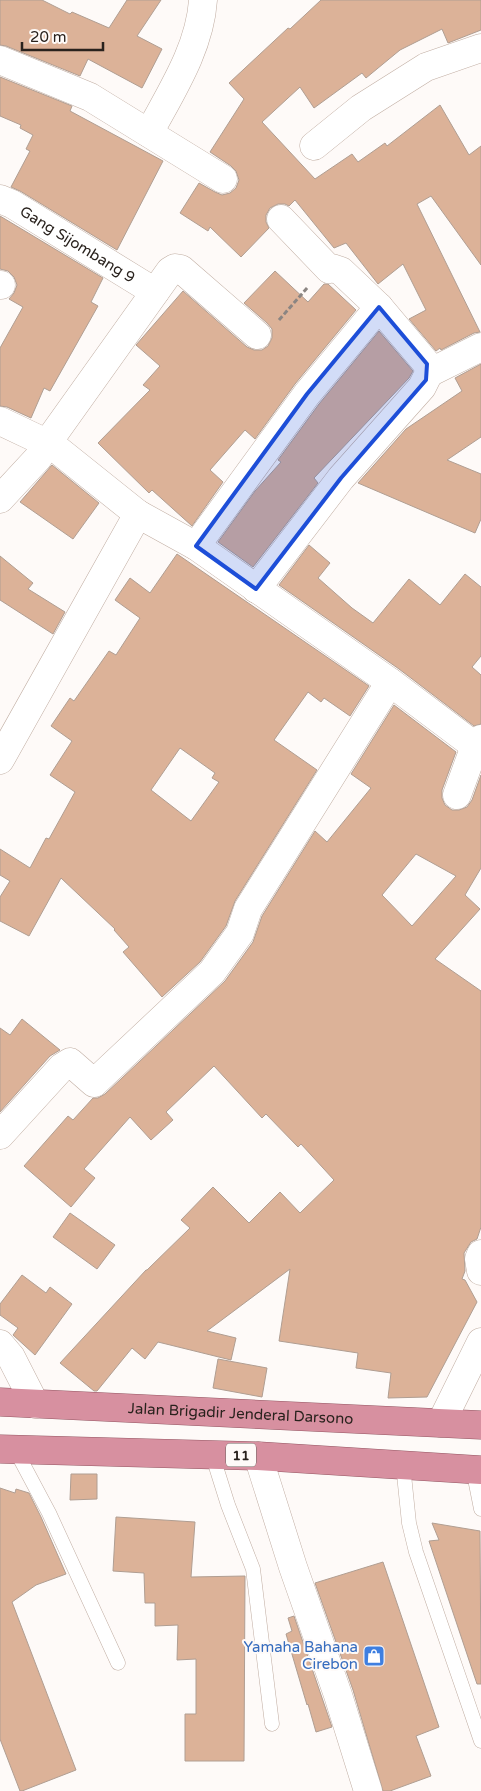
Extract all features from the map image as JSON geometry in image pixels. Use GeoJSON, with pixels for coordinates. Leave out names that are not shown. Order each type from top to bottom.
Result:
{"type":"FeatureCollection","features":[{"type":"Feature","properties":{"kind":"highway","name":"Jalan Brigadir Jenderal Darsono"},"geometry":{"type":"LineString","coordinates":[[0,1402],[481,1425]]}},
{"type":"Feature","properties":{"kind":"highway","name":"11"},"geometry":{"type":"LineString","coordinates":[[8,1450],[212,1454],[477,1470]]}},
{"type":"Feature","properties":{"kind":"street"},"geometry":{"type":"LineString","coordinates":[[148,133],[174,86],[194,42],[202,15],[203,0]]}},
{"type":"Feature","properties":{"kind":"street"},"geometry":{"type":"LineString","coordinates":[[314,146],[361,108],[426,66],[481,48]]}},
{"type":"Feature","properties":{"kind":"street"},"geometry":{"type":"LineString","coordinates":[[0,60],[90,97],[223,179]]}},
{"type":"Feature","properties":{"kind":"street","name":"Gang Sijombang 9"},"geometry":{"type":"LineString","coordinates":[[0,199],[12,204],[155,292]]}},
{"type":"Feature","properties":{"kind":"street"},"geometry":{"type":"LineString","coordinates":[[282,219],[329,269],[341,271],[379,307],[427,364],[429,373]]}},
{"type":"Feature","properties":{"kind":"street"},"geometry":{"type":"LineString","coordinates":[[0,499],[38,458],[170,271],[176,268],[181,269],[257,335]]}},
{"type":"Feature","properties":{"kind":"street"},"geometry":{"type":"LineString","coordinates":[[196,546],[307,394],[379,307]]}},
{"type":"Feature","properties":{"kind":"street"},"geometry":{"type":"LineString","coordinates":[[256,589],[341,478],[422,387],[429,373],[481,347]]}},
{"type":"Feature","properties":{"kind":"street"},"geometry":{"type":"LineString","coordinates":[[0,421],[48,442],[138,514],[196,546],[478,742],[457,795]]}},
{"type":"Feature","properties":{"kind":"street"},"geometry":{"type":"LineString","coordinates":[[4,746],[138,514]]}},
{"type":"Feature","properties":{"kind":"street"},"geometry":{"type":"LineString","coordinates":[[0,1135],[62,1067],[70,1062],[94,1083],[212,972],[240,933],[248,909],[390,682]]}},
{"type":"Feature","properties":{"kind":"street"},"geometry":{"type":"LineString","coordinates":[[481,1254],[479,1259],[479,1269],[481,1271]]}},
{"type":"Feature","properties":{"kind":"street"},"geometry":{"type":"LineString","coordinates":[[441,1423],[481,1342]]}},
{"type":"Feature","properties":{"kind":"street"},"geometry":{"type":"LineString","coordinates":[[0,1344],[11,1357],[35,1404]]}},
{"type":"Feature","properties":{"kind":"street"},"geometry":{"type":"LineString","coordinates":[[258,1456],[368,1791]]}},
{"type":"Feature","properties":{"kind":"lane"},"geometry":{"type":"LineString","coordinates":[[8,1450],[49,1513],[118,1663]]}},
{"type":"Feature","properties":{"kind":"lane"},"geometry":{"type":"LineString","coordinates":[[212,1454],[228,1505],[253,1569],[272,1724]]}},
{"type":"Feature","properties":{"kind":"lane"},"geometry":{"type":"LineString","coordinates":[[402,1465],[408,1514],[416,1552],[481,1741]]}},
{"type":"Feature","properties":{"kind":"lane"},"geometry":{"type":"LineString","coordinates":[[477,1470],[481,1509]]}},
{"type":"Feature","properties":{"kind":"path"},"geometry":{"type":"LineString","coordinates":[[257,335],[268,332],[316,278],[329,269]]}},
{"type":"Feature","properties":{"kind":"highlighted area"},"geometry":{"type":"Polygon","coordinates":[[[379,307],[427,364],[426,380],[341,478],[256,589],[196,546],[307,394],[379,307]]]}},
{"type":"Feature","properties":{"kind":"building"},"geometry":{"type":"Polygon","coordinates":[[[0,0],[42,0],[70,14],[72,12],[109,28],[127,0],[161,0],[137,36],[162,49],[142,88],[88,59],[80,76],[0,45],[0,0]]]}},
{"type":"Feature","properties":{"kind":"building"},"geometry":{"type":"Polygon","coordinates":[[[321,0],[481,0],[481,30],[448,43],[442,29],[400,50],[366,78],[362,73],[314,108],[300,87],[262,122],[315,179],[352,154],[358,162],[385,143],[387,146],[440,105],[469,155],[481,146],[481,265],[431,196],[417,204],[480,332],[474,333],[441,350],[440,348],[436,351],[409,319],[426,310],[403,264],[378,284],[346,243],[334,248],[295,200],[289,206],[278,204],[270,208],[266,215],[266,222],[269,228],[241,257],[210,227],[208,231],[180,213],[199,183],[222,195],[230,193],[236,188],[239,180],[236,171],[210,152],[244,99],[229,83],[321,0]]]}},
{"type":"Feature","properties":{"kind":"building"},"geometry":{"type":"Polygon","coordinates":[[[0,77],[72,106],[70,111],[163,161],[117,250],[11,187],[30,151],[26,149],[33,135],[20,128],[21,125],[0,116],[0,77]]]}},
{"type":"Feature","properties":{"kind":"building"},"geometry":{"type":"Polygon","coordinates":[[[0,216],[103,278],[91,302],[98,306],[50,391],[44,388],[31,418],[7,407],[0,406],[0,348],[23,307],[9,299],[17,285],[14,277],[8,271],[0,269],[0,216]]]}},
{"type":"Feature","properties":{"kind":"building"},"geometry":{"type":"Polygon","coordinates":[[[275,271],[308,302],[324,284],[328,284],[356,310],[295,384],[255,439],[245,430],[210,470],[223,482],[192,526],[152,490],[149,493],[98,443],[150,390],[143,385],[160,366],[136,345],[183,291],[247,347],[254,350],[262,350],[268,346],[272,338],[272,329],[244,303],[275,271]]]}},
{"type":"Feature","properties":{"kind":"building"},"geometry":{"type":"Polygon","coordinates":[[[379,331],[413,371],[409,378],[314,478],[318,483],[253,567],[218,542],[255,491],[281,462],[278,460],[319,404],[379,331]]]}},
{"type":"Feature","properties":{"kind":"building"},"geometry":{"type":"Polygon","coordinates":[[[481,364],[481,437],[447,460],[481,474],[481,519],[475,533],[358,483],[406,429],[462,391],[455,378],[481,364]]]}},
{"type":"Feature","properties":{"kind":"building"},"geometry":{"type":"Polygon","coordinates":[[[52,465],[99,503],[73,539],[20,502],[52,465]]]}},
{"type":"Feature","properties":{"kind":"building"},"geometry":{"type":"Polygon","coordinates":[[[309,545],[330,563],[318,578],[352,608],[373,623],[409,579],[440,605],[465,574],[481,587],[481,656],[472,667],[481,675],[481,724],[474,726],[399,669],[279,585],[309,545]]]}},
{"type":"Feature","properties":{"kind":"building"},"geometry":{"type":"Polygon","coordinates":[[[177,554],[369,686],[350,716],[324,698],[321,702],[308,692],[274,740],[317,770],[235,901],[226,926],[200,962],[162,997],[123,952],[129,947],[115,929],[61,878],[29,936],[0,921],[0,897],[10,881],[0,875],[0,849],[30,868],[46,838],[49,839],[75,792],[50,775],[72,741],[51,726],[70,698],[74,701],[109,651],[116,655],[140,618],[115,600],[130,578],[150,593],[177,554]],[[180,748],[151,790],[191,821],[219,782],[212,778],[215,773],[180,748]]]}},
{"type":"Feature","properties":{"kind":"building"},"geometry":{"type":"Polygon","coordinates":[[[0,556],[33,583],[28,589],[65,612],[53,634],[0,600],[0,556]]]}},
{"type":"Feature","properties":{"kind":"building"},"geometry":{"type":"Polygon","coordinates":[[[394,705],[456,752],[442,790],[442,798],[445,805],[452,810],[467,807],[472,800],[481,775],[481,868],[465,895],[480,909],[435,959],[481,991],[481,1227],[477,1239],[471,1242],[464,1253],[465,1271],[462,1279],[465,1280],[477,1302],[427,1397],[388,1398],[391,1373],[356,1368],[358,1353],[279,1341],[290,1269],[207,1331],[236,1338],[231,1360],[158,1342],[145,1359],[132,1348],[97,1391],[94,1391],[60,1363],[146,1270],[190,1228],[181,1220],[213,1187],[249,1223],[280,1192],[300,1213],[334,1180],[301,1144],[298,1147],[266,1114],[262,1118],[214,1066],[166,1112],[173,1120],[151,1140],[130,1117],[84,1169],[95,1178],[71,1207],[24,1166],[68,1116],[73,1120],[93,1098],[98,1098],[105,1094],[225,981],[253,942],[262,916],[315,831],[327,842],[371,788],[351,774],[394,705]],[[416,854],[382,895],[412,926],[456,876],[416,854]]]}},
{"type":"Feature","properties":{"kind":"building"},"geometry":{"type":"Polygon","coordinates":[[[22,1019],[60,1050],[50,1056],[0,1112],[0,1028],[10,1035],[22,1019]]]}},
{"type":"Feature","properties":{"kind":"building"},"geometry":{"type":"Polygon","coordinates":[[[70,1213],[115,1245],[97,1269],[53,1237],[70,1213]]]}},
{"type":"Feature","properties":{"kind":"building"},"geometry":{"type":"Polygon","coordinates":[[[22,1275],[46,1293],[50,1287],[72,1304],[35,1355],[13,1335],[18,1328],[0,1315],[0,1304],[22,1275]]]}},
{"type":"Feature","properties":{"kind":"building"},"geometry":{"type":"Polygon","coordinates":[[[218,1359],[267,1368],[262,1397],[213,1388],[218,1359]]]}},
{"type":"Feature","properties":{"kind":"building"},"geometry":{"type":"Polygon","coordinates":[[[71,1474],[97,1474],[97,1499],[70,1500],[71,1474]]]}},
{"type":"Feature","properties":{"kind":"building"},"geometry":{"type":"Polygon","coordinates":[[[0,1488],[15,1493],[16,1489],[29,1493],[66,1574],[36,1585],[12,1602],[76,1770],[22,1791],[20,1791],[0,1739],[0,1488]]]}},
{"type":"Feature","properties":{"kind":"building"},"geometry":{"type":"Polygon","coordinates":[[[116,1517],[195,1522],[191,1577],[245,1576],[244,1761],[185,1761],[185,1714],[196,1714],[196,1659],[177,1660],[178,1625],[155,1626],[155,1603],[145,1603],[144,1573],[113,1571],[116,1517]]]}},
{"type":"Feature","properties":{"kind":"building"},"geometry":{"type":"Polygon","coordinates":[[[432,1523],[480,1531],[481,1684],[477,1684],[429,1541],[439,1540],[432,1523]]]}},
{"type":"Feature","properties":{"kind":"building","name":"Yamaha Bahana Cirebon"},"geometry":{"type":"Polygon","coordinates":[[[383,1562],[439,1727],[416,1736],[431,1776],[390,1791],[383,1791],[353,1690],[315,1583],[383,1562]]]}},
{"type":"Feature","properties":{"kind":"building"},"geometry":{"type":"Polygon","coordinates":[[[294,1616],[332,1727],[316,1732],[286,1634],[292,1631],[288,1618],[294,1616]]]}},
{"type":"Feature","properties":{"kind":"place","name":"Yamaha Bahana Cirebon"},"geometry":{"type":"Point","coordinates":[374,1656]}}]}
